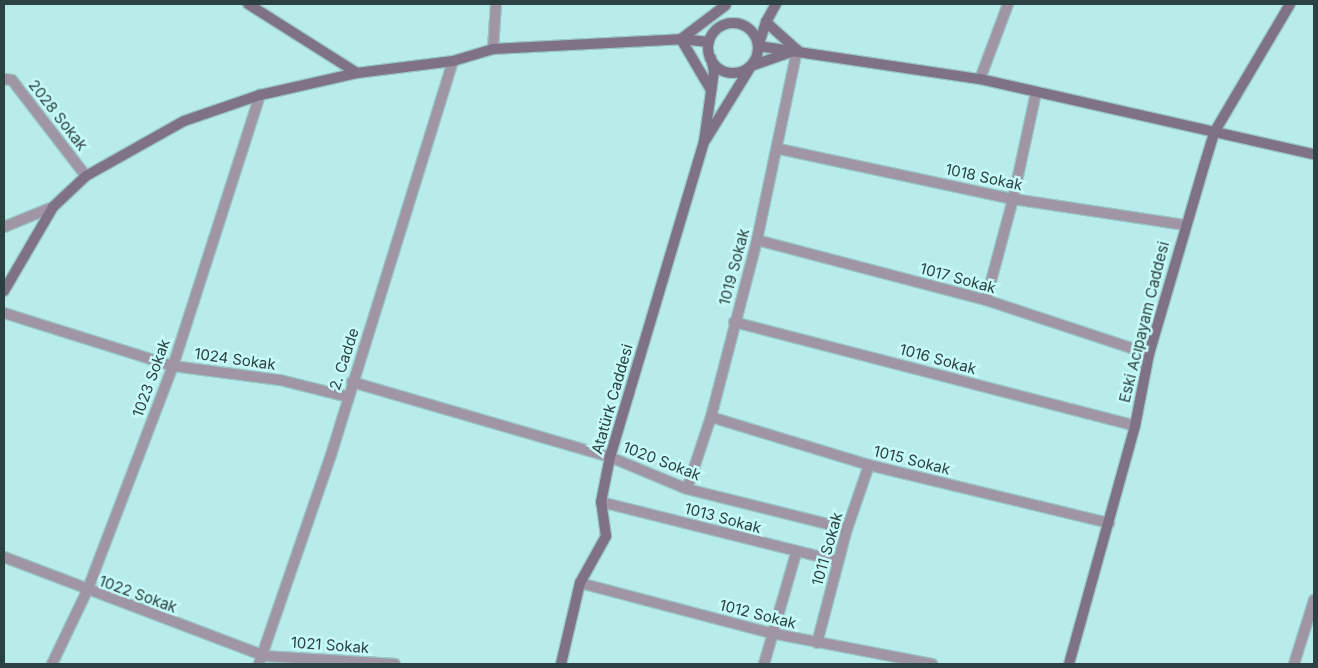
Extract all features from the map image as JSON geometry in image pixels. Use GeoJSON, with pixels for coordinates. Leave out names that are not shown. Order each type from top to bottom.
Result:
{"type":"FeatureCollection","features":[{"type":"Feature","properties":{"kind":"main road"},"geometry":{"type":"LineString","coordinates":[[248,4],[357,73]]}},
{"type":"Feature","properties":{"kind":"main road"},"geometry":{"type":"LineString","coordinates":[[681,40],[726,4]]}},
{"type":"Feature","properties":{"kind":"main road"},"geometry":{"type":"LineString","coordinates":[[704,142],[714,70],[709,42],[719,28],[726,4]]}},
{"type":"Feature","properties":{"kind":"main road"},"geometry":{"type":"LineString","coordinates":[[704,142],[751,66],[766,22],[776,4]]}},
{"type":"Feature","properties":{"kind":"main road","name":"Eski Acıpayam Caddesi"},"geometry":{"type":"LineString","coordinates":[[1070,664],[1135,426],[1149,354],[1184,225],[1215,131],[1290,4]]}},
{"type":"Feature","properties":{"kind":"main road"},"geometry":{"type":"LineString","coordinates":[[766,22],[797,50]]}},
{"type":"Feature","properties":{"kind":"main road"},"geometry":{"type":"LineString","coordinates":[[719,28],[734,23],[742,25],[754,34],[758,46]]}},
{"type":"Feature","properties":{"kind":"main road"},"geometry":{"type":"LineString","coordinates":[[681,40],[711,90]]}},
{"type":"Feature","properties":{"kind":"main road"},"geometry":{"type":"LineString","coordinates":[[4,291],[53,207],[86,176],[184,121],[260,95],[357,73],[453,61],[493,49],[681,40],[709,42]]}},
{"type":"Feature","properties":{"kind":"main road"},"geometry":{"type":"LineString","coordinates":[[758,46],[797,50],[980,79],[1314,154]]}},
{"type":"Feature","properties":{"kind":"main road"},"geometry":{"type":"LineString","coordinates":[[711,58],[722,70],[730,73],[797,50]]}},
{"type":"Feature","properties":{"kind":"main road","name":"Atatürk Caddesi"},"geometry":{"type":"LineString","coordinates":[[562,664],[580,583],[606,536],[601,502],[610,457],[704,142]]}},
{"type":"Feature","properties":{"kind":"street"},"geometry":{"type":"LineString","coordinates":[[493,49],[496,4]]}},
{"type":"Feature","properties":{"kind":"street"},"geometry":{"type":"LineString","coordinates":[[980,79],[1008,4]]}},
{"type":"Feature","properties":{"kind":"street","name":"1019 Sokak"},"geometry":{"type":"LineString","coordinates":[[687,489],[711,416],[734,322],[758,240],[779,149],[797,50]]}},
{"type":"Feature","properties":{"kind":"street","name":"2. Cadde"},"geometry":{"type":"LineString","coordinates":[[261,660],[348,397],[453,61]]}},
{"type":"Feature","properties":{"kind":"street","name":"2028 Sokak"},"geometry":{"type":"LineString","coordinates":[[4,79],[12,80],[86,176]]}},
{"type":"Feature","properties":{"kind":"street"},"geometry":{"type":"LineString","coordinates":[[986,300],[1013,199],[1036,93]]}},
{"type":"Feature","properties":{"kind":"street","name":"1023 Sokak"},"geometry":{"type":"LineString","coordinates":[[52,664],[87,591],[173,366],[260,95]]}},
{"type":"Feature","properties":{"kind":"street","name":"1018 Sokak"},"geometry":{"type":"LineString","coordinates":[[779,149],[1013,199],[1184,225]]}},
{"type":"Feature","properties":{"kind":"street"},"geometry":{"type":"LineString","coordinates":[[4,227],[53,207]]}},
{"type":"Feature","properties":{"kind":"street","name":"1017 Sokak"},"geometry":{"type":"LineString","coordinates":[[758,240],[986,300],[1149,354]]}},
{"type":"Feature","properties":{"kind":"street","name":"1024 Sokak"},"geometry":{"type":"LineString","coordinates":[[4,313],[173,366],[280,380],[348,397]]}},
{"type":"Feature","properties":{"kind":"street","name":"1016 Sokak"},"geometry":{"type":"LineString","coordinates":[[734,322],[1135,426]]}},
{"type":"Feature","properties":{"kind":"street","name":"1020 Sokak"},"geometry":{"type":"LineString","coordinates":[[352,382],[610,457],[687,489],[847,529]]}},
{"type":"Feature","properties":{"kind":"street","name":"1015 Sokak"},"geometry":{"type":"LineString","coordinates":[[711,416],[869,465],[1109,523]]}},
{"type":"Feature","properties":{"kind":"street","name":"1011 Sokak"},"geometry":{"type":"LineString","coordinates":[[817,643],[847,529],[869,465]]}},
{"type":"Feature","properties":{"kind":"street","name":"1013 Sokak"},"geometry":{"type":"LineString","coordinates":[[601,502],[796,553],[838,561]]}},
{"type":"Feature","properties":{"kind":"street","name":"1011 Sokak"},"geometry":{"type":"LineString","coordinates":[[764,664],[771,633],[796,553]]}},
{"type":"Feature","properties":{"kind":"street","name":"1022 Sokak"},"geometry":{"type":"LineString","coordinates":[[4,557],[261,660]]}},
{"type":"Feature","properties":{"kind":"street","name":"1012 Sokak"},"geometry":{"type":"LineString","coordinates":[[580,583],[771,633],[865,654],[932,664]]}},
{"type":"Feature","properties":{"kind":"street"},"geometry":{"type":"LineString","coordinates":[[1294,664],[1314,600]]}},
{"type":"Feature","properties":{"kind":"street"},"geometry":{"type":"LineString","coordinates":[[862,664],[865,654]]}},
{"type":"Feature","properties":{"kind":"street","name":"1021 Sokak"},"geometry":{"type":"LineString","coordinates":[[261,660],[395,664]]}}]}
